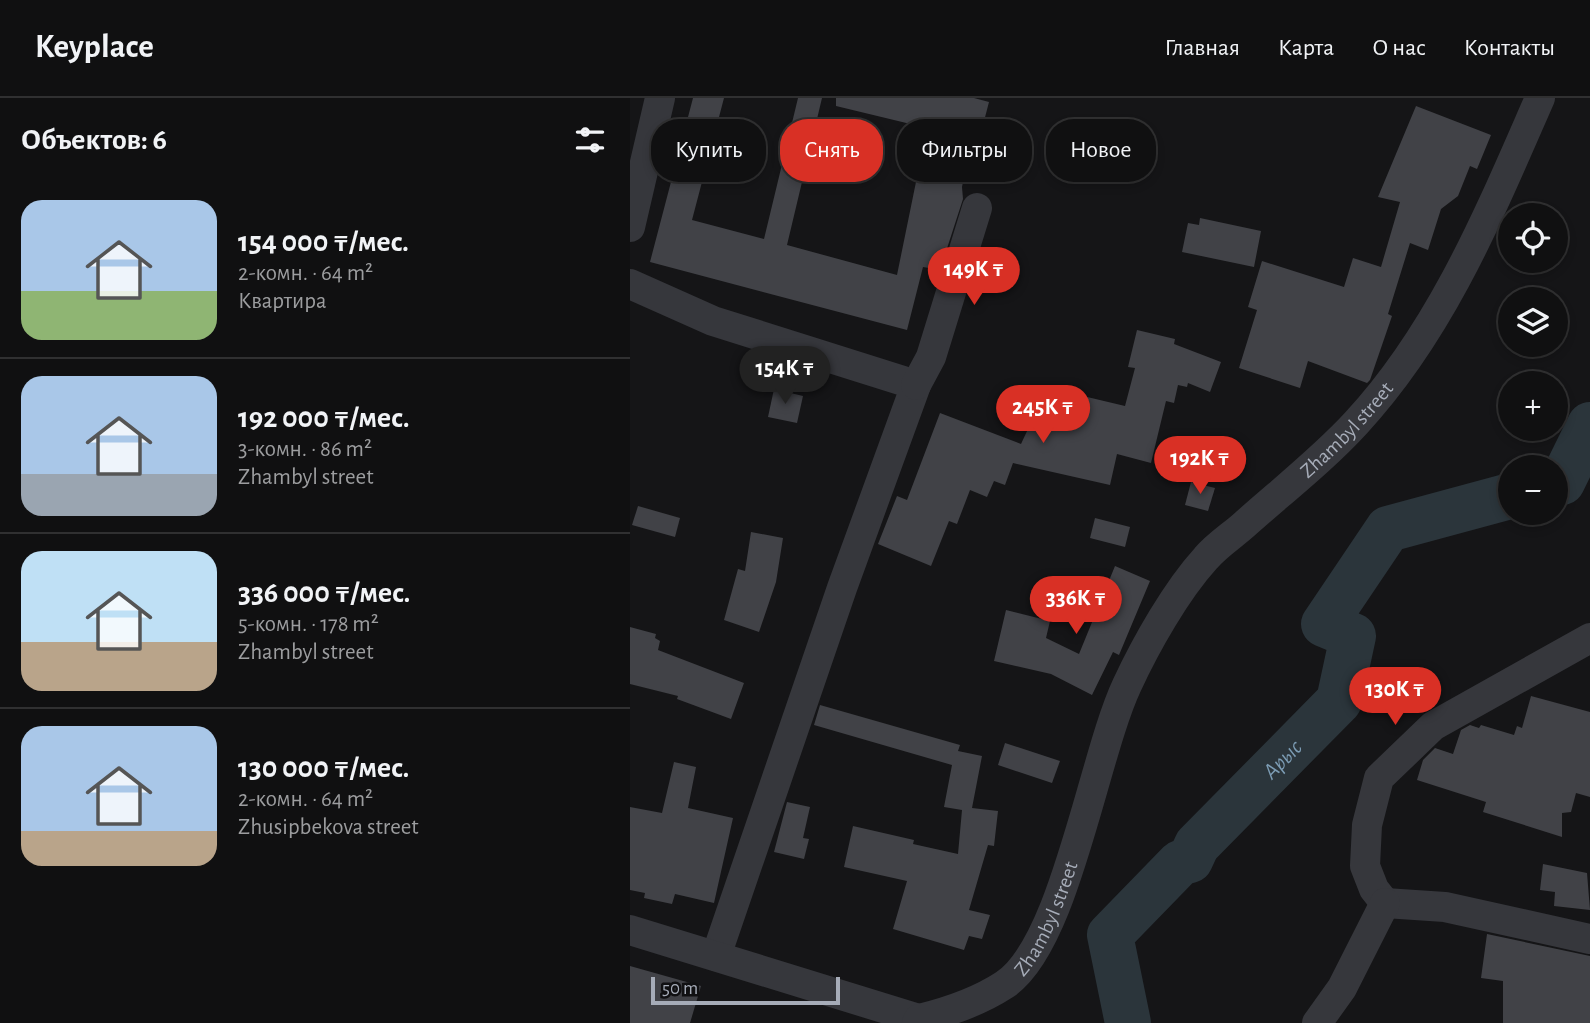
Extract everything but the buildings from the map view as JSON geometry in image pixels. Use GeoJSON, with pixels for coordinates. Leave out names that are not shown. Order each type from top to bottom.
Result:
{"type":"FeatureCollection","features":[{"type":"Feature","properties":{"kind":"street"},"geometry":{"type":"LineString","coordinates":[[630,227],[660,98]]}},
{"type":"Feature","properties":{"kind":"street","name":"Zhambyl street"},"geometry":{"type":"LineString","coordinates":[[918,1021],[953,1010],[1006,984],[1035,953],[1054,910],[1103,747],[1127,685],[1162,622],[1206,558],[1355,424],[1392,381],[1428,330],[1476,240],[1540,98]]}},
{"type":"Feature","properties":{"kind":"street"},"geometry":{"type":"LineString","coordinates":[[716,956],[842,588],[916,385],[935,345],[977,208]]}},
{"type":"Feature","properties":{"kind":"street"},"geometry":{"type":"LineString","coordinates":[[630,284],[713,321],[916,385]]}},
{"type":"Feature","properties":{"kind":"street"},"geometry":{"type":"LineString","coordinates":[[1590,638],[1433,726],[1379,778],[1367,825],[1365,866],[1374,890],[1384,903],[1445,907],[1590,939]]}},
{"type":"Feature","properties":{"kind":"street"},"geometry":{"type":"LineString","coordinates":[[1317,1023],[1342,988],[1384,903]]}},
{"type":"Feature","properties":{"kind":"street"},"geometry":{"type":"LineString","coordinates":[[630,930],[918,1021]]}},
{"type":"Feature","properties":{"kind":"street"},"geometry":{"type":"LineString","coordinates":[[1342,988],[1349,1023]]}},
{"type":"Feature","properties":{"kind":"waterway","name":"Арыс"},"geometry":{"type":"LineString","coordinates":[[1568,470],[1590,425]]}},
{"type":"Feature","properties":{"kind":"waterway","name":"Арыс"},"geometry":{"type":"LineString","coordinates":[[1128,1023],[1110,935],[1180,863],[1190,860],[1197,845],[1339,701],[1353,636],[1324,624],[1388,529],[1498,499]]}}]}
